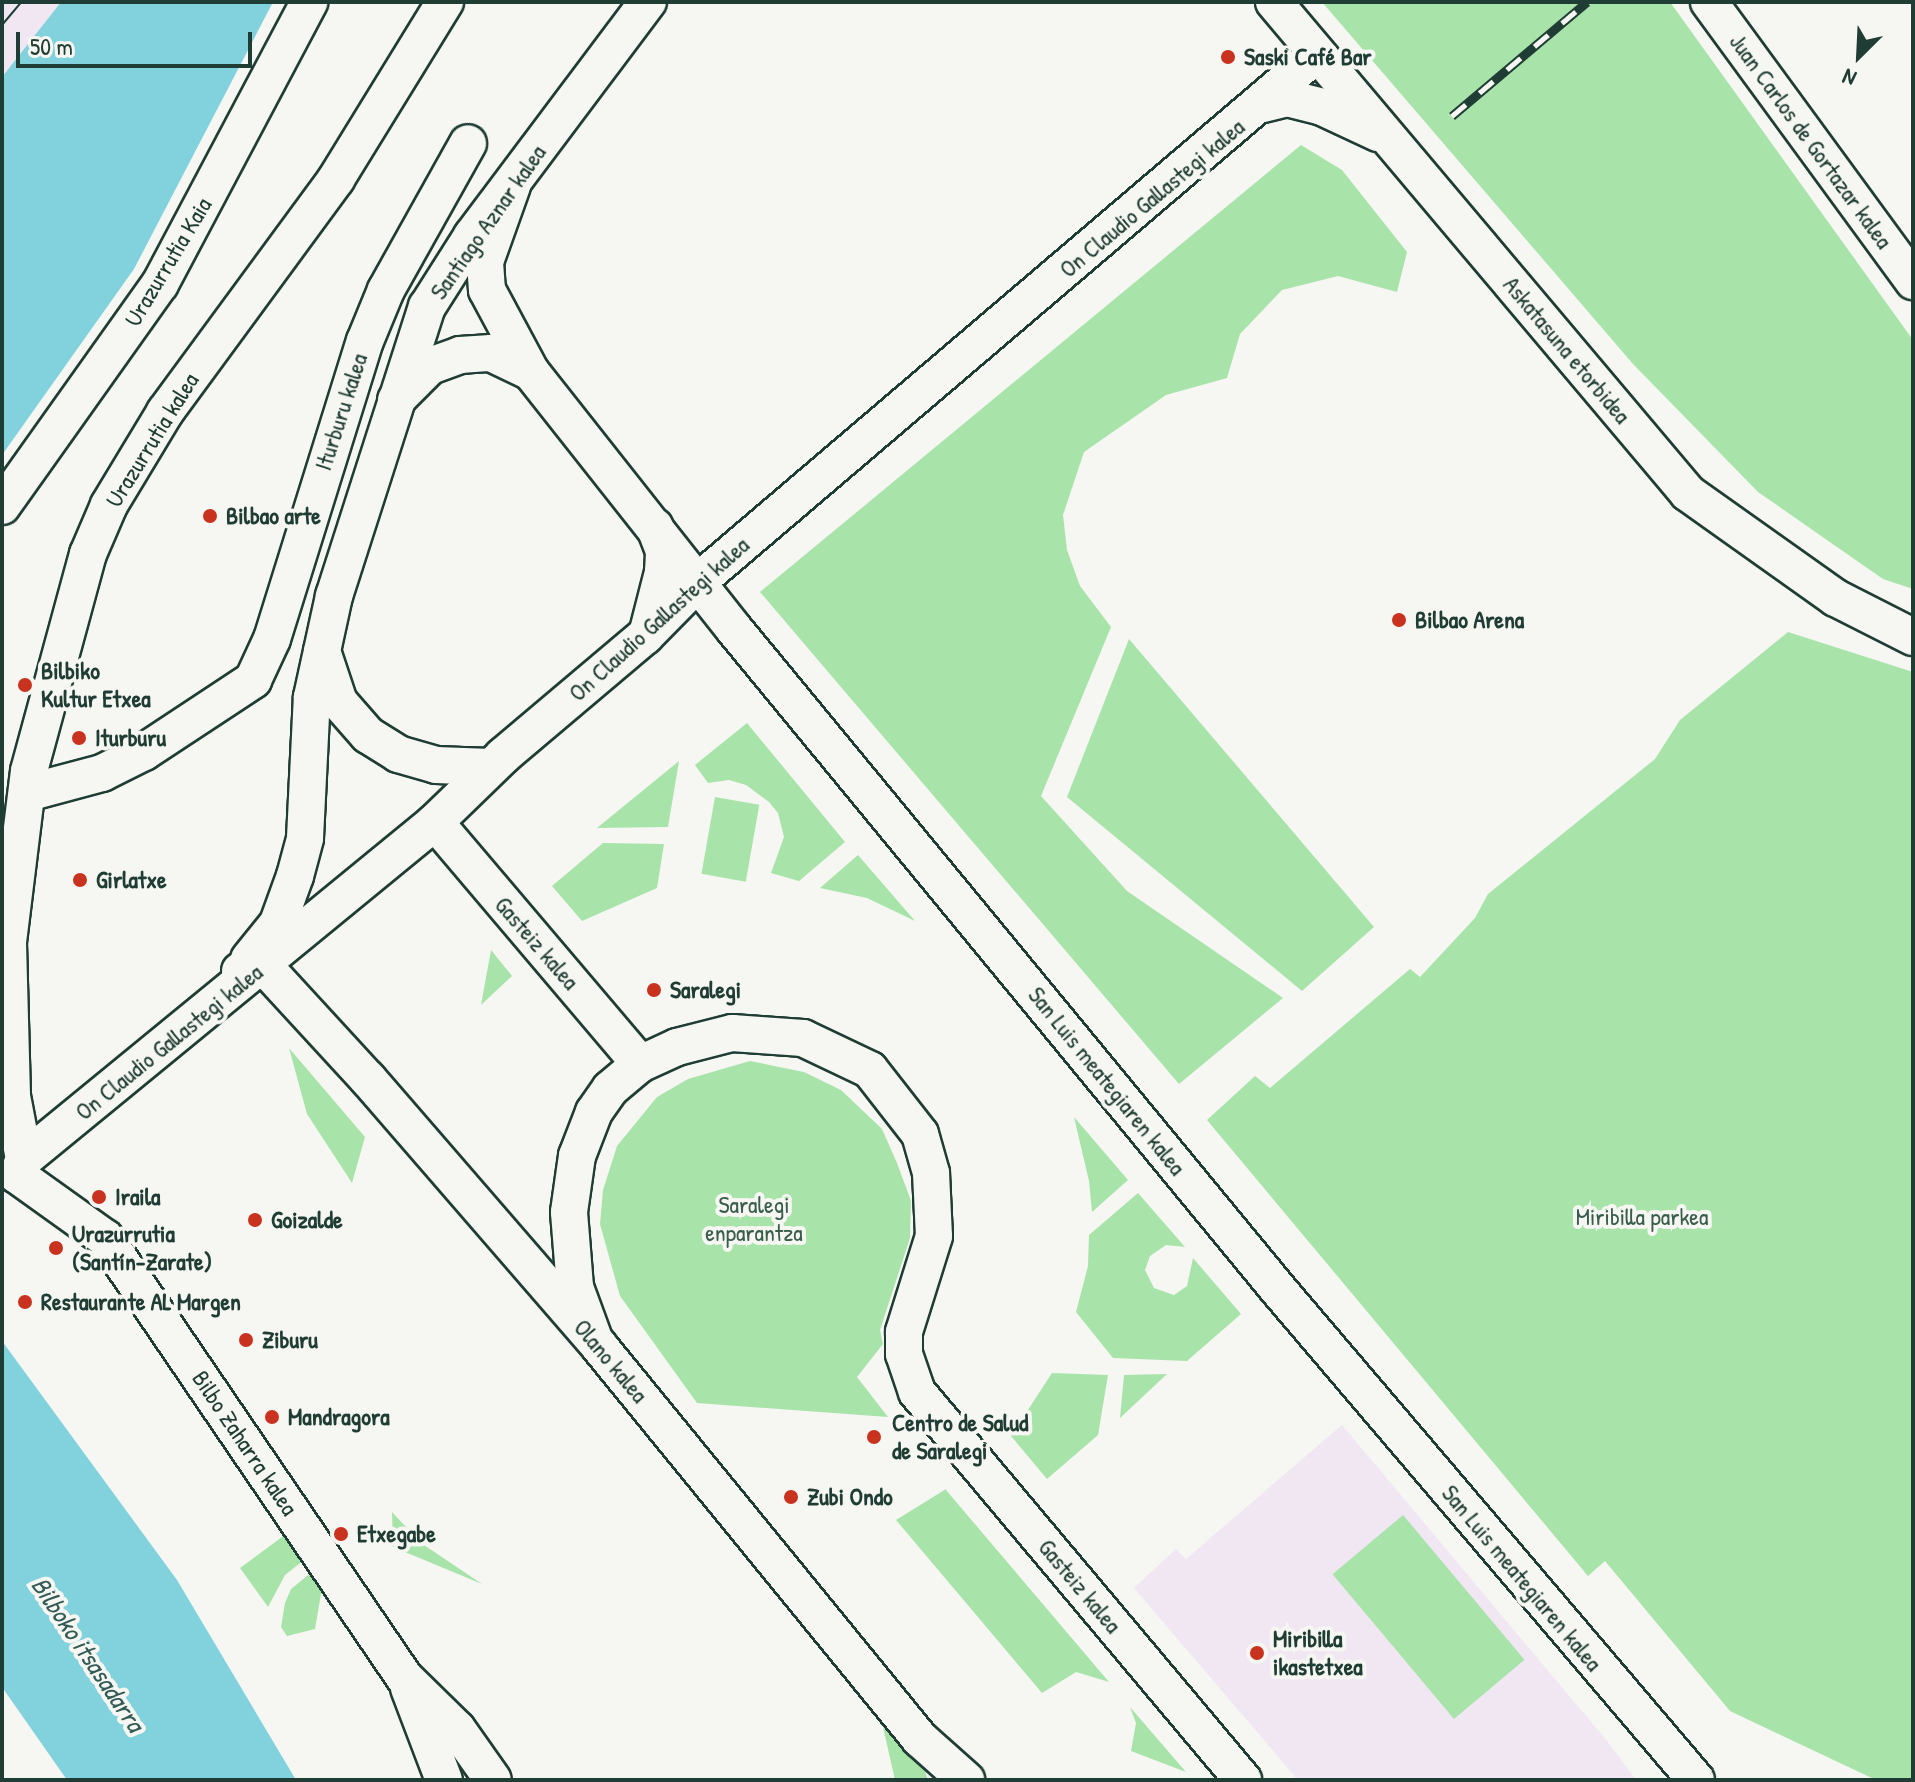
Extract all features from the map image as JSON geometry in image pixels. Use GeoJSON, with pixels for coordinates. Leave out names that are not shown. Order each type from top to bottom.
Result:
{"type":"FeatureCollection","features":[{"type":"Feature","properties":{"kind":"street","name":"Urazurrutia Kaia"},"geometry":{"type":"LineString","coordinates":[[2,506],[160,284],[309,2]]}},
{"type":"Feature","properties":{"kind":"street","name":"Urazurrutia kalea"},"geometry":{"type":"LineString","coordinates":[[14,1170],[5,942],[27,793],[72,607],[109,505],[165,412],[336,179],[445,2]]}},
{"type":"Feature","properties":{"kind":"street","name":"Santiago Aznar kalea"},"geometry":{"type":"LineString","coordinates":[[242,977],[278,923],[305,838],[312,697],[321,650],[395,402],[427,307],[472,236],[648,2]]}},
{"type":"Feature","properties":{"kind":"street","name":"Askatasuna etorbidea"},"geometry":{"type":"LineString","coordinates":[[1274,2],[1688,493],[1836,598],[1913,637]]}},
{"type":"Feature","properties":{"kind":"street","name":"Juan Carlos de Gortazar kalea"},"geometry":{"type":"LineString","coordinates":[[1709,2],[1913,281]]}},
{"type":"Feature","properties":{"kind":"street","name":"On Claudio Gallastegi kalea"},"geometry":{"type":"LineString","coordinates":[[14,1170],[242,977],[435,822],[491,767],[645,636],[700,580],[1263,104],[1317,54]]}},
{"type":"Feature","properties":{"kind":"street"},"geometry":{"type":"LineString","coordinates":[[1263,104],[1287,98],[1322,107],[1388,137]]}},
{"type":"Feature","properties":{"kind":"street","name":"Iturburu kalea"},"geometry":{"type":"LineString","coordinates":[[27,793],[102,773],[144,752],[253,680],[272,639],[365,341],[386,290],[468,143]]}},
{"type":"Feature","properties":{"kind":"street","name":"San Luis meategiaren kalea"},"geometry":{"type":"LineString","coordinates":[[512,186],[485,262],[487,290],[531,372],[700,580],[734,629],[1277,1288],[1696,1780]]}},
{"type":"Feature","properties":{"kind":"street","name":"San Luis meategiaren kalea"},"geometry":{"type":"LineString","coordinates":[[395,402],[430,366],[460,355],[491,353],[531,372]]}},
{"type":"Feature","properties":{"kind":"street"},"geometry":{"type":"LineString","coordinates":[[645,636],[656,613],[663,572],[664,551],[654,522]]}},
{"type":"Feature","properties":{"kind":"street"},"geometry":{"type":"LineString","coordinates":[[321,650],[339,702],[368,735],[398,754],[436,765],[491,767]]}},
{"type":"Feature","properties":{"kind":"street","name":"Gasteiz kalea"},"geometry":{"type":"LineString","coordinates":[[435,822],[640,1064],[677,1047],[732,1033],[803,1038],[870,1070],[892,1094],[920,1134],[934,1205],[934,1236],[904,1332],[904,1354],[917,1392],[1243,1780]]}},
{"type":"Feature","properties":{"kind":"street","name":"Olano kalea"},"geometry":{"type":"LineString","coordinates":[[242,977],[594,1339],[920,1739],[966,1780]]}},
{"type":"Feature","properties":{"kind":"street"},"geometry":{"type":"LineString","coordinates":[[594,1339],[575,1287],[569,1212],[577,1156],[594,1112],[610,1089],[640,1064]]}},
{"type":"Feature","properties":{"kind":"street","name":"Bilbo Zaharra kalea"},"geometry":{"type":"LineString","coordinates":[[14,1170],[64,1213],[105,1238],[116,1252],[404,1677],[457,1729],[493,1780]]}},
{"type":"Feature","properties":{"kind":"street"},"geometry":{"type":"LineString","coordinates":[[404,1677],[444,1780]]}},
{"type":"Feature","properties":{"kind":"street"},"geometry":{"type":"LineString","coordinates":[[920,1739],[940,1780]]}},
{"type":"Feature","properties":{"kind":"shaded area"},"geometry":{"type":"Polygon","coordinates":[[[2,2],[61,2],[2,77],[2,2]]]}},
{"type":"Feature","properties":{"kind":"shaded area"},"geometry":{"type":"Polygon","coordinates":[[[1342,1425],[1607,1741],[1636,1780],[1298,1780],[1134,1588],[1176,1549],[1186,1559],[1342,1425]]]}},
{"type":"Feature","properties":{"kind":"green space"},"geometry":{"type":"Polygon","coordinates":[[[1322,2],[1670,2],[1913,340],[1913,589],[1883,579],[1758,492],[1633,364],[1322,2]]]}},
{"type":"Feature","properties":{"kind":"green space"},"geometry":{"type":"Polygon","coordinates":[[[1301,145],[1342,170],[1407,252],[1397,292],[1338,276],[1282,290],[1240,334],[1227,378],[1166,395],[1084,452],[1063,515],[1067,550],[1080,586],[1111,627],[1041,796],[1127,891],[1283,998],[1179,1084],[760,592],[1301,145]]]}},
{"type":"Feature","properties":{"kind":"green space","name":"Miribilla parkea"},"geometry":{"type":"Polygon","coordinates":[[[1788,632],[1913,672],[1913,1780],[1876,1780],[1730,1711],[1605,1561],[1588,1576],[1207,1120],[1255,1076],[1270,1088],[1410,969],[1420,977],[1475,918],[1488,894],[1655,759],[1680,720],[1788,632]]]}},
{"type":"Feature","properties":{"kind":"green space"},"geometry":{"type":"Polygon","coordinates":[[[1129,639],[1374,927],[1302,991],[1067,797],[1129,639]]]}},
{"type":"Feature","properties":{"kind":"green space"},"geometry":{"type":"Polygon","coordinates":[[[747,723],[845,842],[799,881],[771,873],[784,837],[778,813],[769,802],[746,785],[729,780],[708,783],[695,765],[747,723]]]}},
{"type":"Feature","properties":{"kind":"green space"},"geometry":{"type":"Polygon","coordinates":[[[679,761],[668,827],[597,828],[679,761]]]}},
{"type":"Feature","properties":{"kind":"green space"},"geometry":{"type":"Polygon","coordinates":[[[715,797],[759,805],[746,882],[701,874],[715,797]]]}},
{"type":"Feature","properties":{"kind":"green space"},"geometry":{"type":"Polygon","coordinates":[[[603,843],[664,844],[657,888],[582,921],[552,886],[603,843]]]}},
{"type":"Feature","properties":{"kind":"green space"},"geometry":{"type":"Polygon","coordinates":[[[858,855],[915,921],[867,898],[820,888],[858,855]]]}},
{"type":"Feature","properties":{"kind":"green space"},"geometry":{"type":"Polygon","coordinates":[[[491,950],[512,976],[481,1005],[491,950]]]}},
{"type":"Feature","properties":{"kind":"green space"},"geometry":{"type":"Polygon","coordinates":[[[289,1048],[365,1137],[352,1183],[307,1114],[289,1048]]]}},
{"type":"Feature","properties":{"kind":"green space","name":"Saralegi enparantza"},"geometry":{"type":"Polygon","coordinates":[[[750,1061],[804,1072],[841,1090],[882,1129],[897,1163],[911,1201],[910,1238],[880,1330],[883,1344],[857,1377],[888,1417],[697,1403],[620,1296],[600,1224],[603,1190],[617,1146],[657,1097],[688,1079],[750,1061]]]}},
{"type":"Feature","properties":{"kind":"green space"},"geometry":{"type":"Polygon","coordinates":[[[1074,1117],[1128,1180],[1092,1212],[1089,1181],[1074,1117]]]}},
{"type":"Feature","properties":{"kind":"green space"},"geometry":{"type":"Polygon","coordinates":[[[1138,1193],[1185,1247],[1166,1245],[1150,1256],[1145,1270],[1154,1288],[1174,1295],[1187,1286],[1193,1258],[1241,1314],[1187,1361],[1113,1358],[1076,1312],[1088,1266],[1089,1235],[1138,1193]]]}},
{"type":"Feature","properties":{"kind":"green space"},"geometry":{"type":"Polygon","coordinates":[[[1052,1373],[1108,1375],[1098,1435],[1047,1479],[1011,1436],[1052,1373]]]}},
{"type":"Feature","properties":{"kind":"green space"},"geometry":{"type":"Polygon","coordinates":[[[1167,1374],[1120,1418],[1124,1375],[1167,1374]]]}},
{"type":"Feature","properties":{"kind":"green space"},"geometry":{"type":"Polygon","coordinates":[[[946,1489],[1109,1682],[1076,1672],[1042,1693],[896,1520],[946,1489]]]}},
{"type":"Feature","properties":{"kind":"green space"},"geometry":{"type":"Polygon","coordinates":[[[392,1512],[421,1543],[482,1584],[393,1547],[392,1512]]]}},
{"type":"Feature","properties":{"kind":"green space"},"geometry":{"type":"Polygon","coordinates":[[[1403,1515],[1524,1660],[1454,1719],[1333,1574],[1403,1515]]]}},
{"type":"Feature","properties":{"kind":"green space"},"geometry":{"type":"Polygon","coordinates":[[[286,1534],[304,1560],[285,1575],[268,1607],[240,1568],[286,1534]]]}},
{"type":"Feature","properties":{"kind":"green space"},"geometry":{"type":"Polygon","coordinates":[[[312,1572],[327,1592],[321,1594],[315,1629],[287,1636],[281,1627],[285,1603],[291,1589],[312,1572]]]}},
{"type":"Feature","properties":{"kind":"green space"},"geometry":{"type":"Polygon","coordinates":[[[1130,1707],[1186,1772],[1131,1751],[1136,1723],[1130,1707]]]}},
{"type":"Feature","properties":{"kind":"green space"},"geometry":{"type":"Polygon","coordinates":[[[883,1727],[917,1749],[928,1780],[895,1780],[883,1727]]]}},
{"type":"Feature","properties":{"kind":"water"},"geometry":{"type":"Polygon","coordinates":[[[61,2],[273,2],[134,269],[2,455],[2,77],[61,2]]]}},
{"type":"Feature","properties":{"kind":"water","name":"Bilboko itsasadarra"},"geometry":{"type":"Polygon","coordinates":[[[2,1341],[177,1580],[296,1780],[67,1780],[2,1687],[2,1341]]]}},
{"type":"Feature","properties":{"kind":"tram line"},"geometry":{"type":"LineString","coordinates":[[2,25],[21,2]]}},
{"type":"Feature","properties":{"kind":"railway"},"geometry":{"type":"LineString","coordinates":[[1452,116],[1587,2]]}},
{"type":"Feature","properties":{"kind":"place","name":"Saski Café Bar"},"geometry":{"type":"Point","coordinates":[1228,57]}},
{"type":"Feature","properties":{"kind":"place","name":"Bilbao arte"},"geometry":{"type":"Point","coordinates":[210,516]}},
{"type":"Feature","properties":{"kind":"place","name":"Bilbao Arena"},"geometry":{"type":"Point","coordinates":[1399,620]}},
{"type":"Feature","properties":{"kind":"place","name":"Bilbiko Kultur Etxea"},"geometry":{"type":"Point","coordinates":[25,685]}},
{"type":"Feature","properties":{"kind":"place","name":"Iturburu"},"geometry":{"type":"Point","coordinates":[79,738]}},
{"type":"Feature","properties":{"kind":"place","name":"Girlatxe"},"geometry":{"type":"Point","coordinates":[80,880]}},
{"type":"Feature","properties":{"kind":"place","name":"Saralegi"},"geometry":{"type":"Point","coordinates":[654,990]}},
{"type":"Feature","properties":{"kind":"place","name":"Iraila"},"geometry":{"type":"Point","coordinates":[99,1197]}},
{"type":"Feature","properties":{"kind":"place","name":"Goizalde"},"geometry":{"type":"Point","coordinates":[255,1220]}},
{"type":"Feature","properties":{"kind":"place","name":"Urazurrutia (Santín-Zarate)"},"geometry":{"type":"Point","coordinates":[56,1248]}},
{"type":"Feature","properties":{"kind":"place","name":"Restaurante AL Margen"},"geometry":{"type":"Point","coordinates":[25,1302]}},
{"type":"Feature","properties":{"kind":"place","name":"Ziburu"},"geometry":{"type":"Point","coordinates":[246,1340]}},
{"type":"Feature","properties":{"kind":"place","name":"Mandragora"},"geometry":{"type":"Point","coordinates":[272,1417]}},
{"type":"Feature","properties":{"kind":"place","name":"Centro de Salud de Saralegi"},"geometry":{"type":"Point","coordinates":[874,1437]}},
{"type":"Feature","properties":{"kind":"place","name":"Zubi Ondo"},"geometry":{"type":"Point","coordinates":[791,1497]}},
{"type":"Feature","properties":{"kind":"place","name":"Etxegabe"},"geometry":{"type":"Point","coordinates":[341,1534]}},
{"type":"Feature","properties":{"kind":"place","name":"Miribilla ikastetxea"},"geometry":{"type":"Point","coordinates":[1257,1653]}}]}
